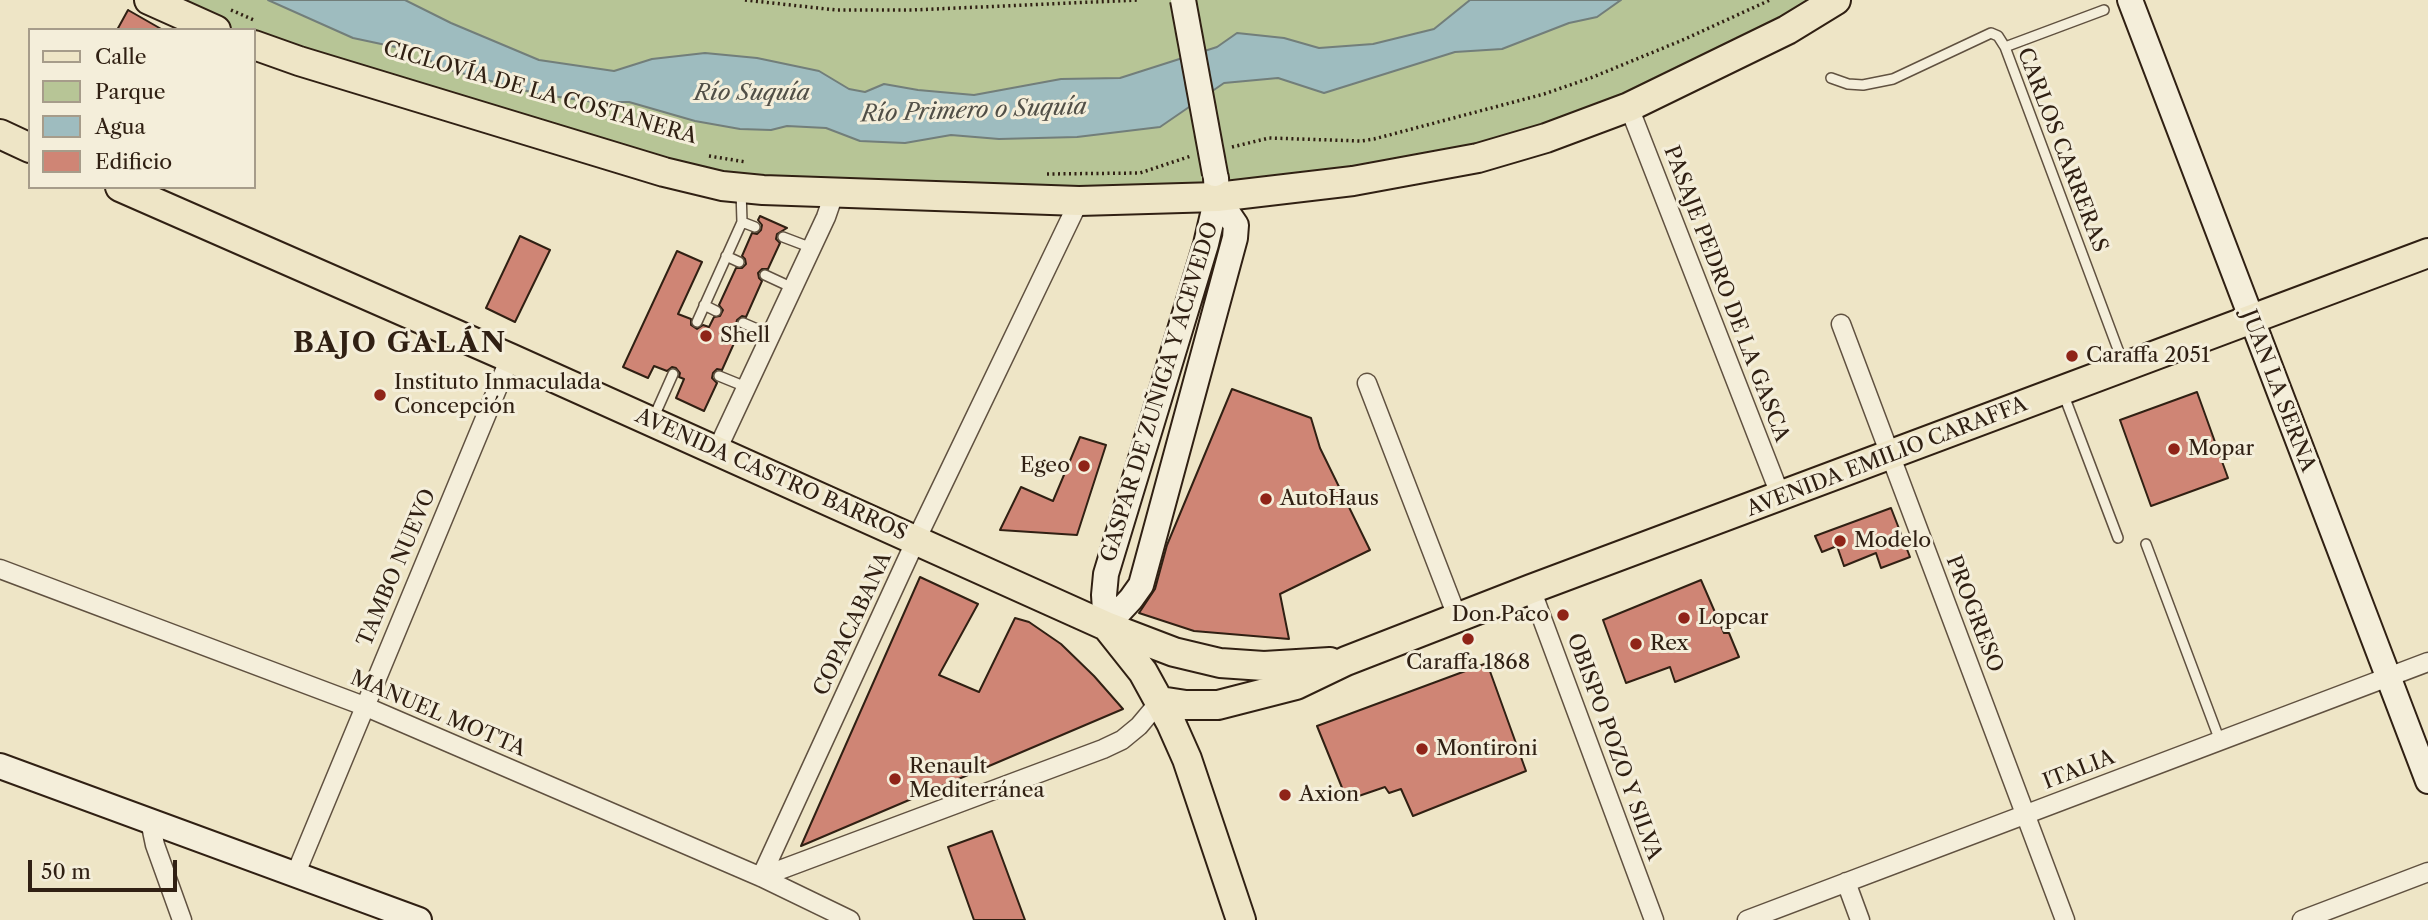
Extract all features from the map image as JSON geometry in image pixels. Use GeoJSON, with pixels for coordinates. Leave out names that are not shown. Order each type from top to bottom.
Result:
{"type":"FeatureCollection","features":[{"type":"Feature","properties":{"kind":"main road"},"geometry":{"type":"LineString","coordinates":[[149,0],[224,20]]}},
{"type":"Feature","properties":{"kind":"main road"},"geometry":{"type":"LineString","coordinates":[[256,34],[299,61],[664,172],[743,176],[835,191],[1079,201],[1211,175],[1353,181],[1478,158],[1546,138],[1629,107],[1787,30],[1836,0]]}},
{"type":"Feature","properties":{"kind":"main road"},"geometry":{"type":"LineString","coordinates":[[0,135],[28,147]]}},
{"type":"Feature","properties":{"kind":"main road","name":"AVENIDA CASTRO BARROS"},"geometry":{"type":"LineString","coordinates":[[125,189],[652,421],[1106,626],[1143,672],[1160,701],[1186,759],[1241,920]]}},
{"type":"Feature","properties":{"kind":"main road","name":"AVENIDA EMILIO CARAFFA"},"geometry":{"type":"LineString","coordinates":[[1160,701],[1186,705],[1218,705],[1296,685],[1346,661],[1531,589],[2428,253]]}},
{"type":"Feature","properties":{"kind":"main road","name":"AVENIDA EMILIO CARAFFA"},"geometry":{"type":"LineString","coordinates":[[1106,626],[1174,652],[1220,663],[1264,666],[1346,661]]}},
{"type":"Feature","properties":{"kind":"main road"},"geometry":{"type":"LineString","coordinates":[[1186,759],[1189,739],[1197,725],[1218,705]]}},
{"type":"Feature","properties":{"kind":"street"},"geometry":{"type":"LineString","coordinates":[[1183,0],[1211,175]]}},
{"type":"Feature","properties":{"kind":"street","name":"JUAN LA SERNA"},"geometry":{"type":"LineString","coordinates":[[2130,0],[2428,781]]}},
{"type":"Feature","properties":{"kind":"street","name":"PASAJE PEDRO DE LA GASCA"},"geometry":{"type":"LineString","coordinates":[[1629,107],[1781,497]]}},
{"type":"Feature","properties":{"kind":"street","name":"GASPAR DE ZUÑIGA Y ACEVEDO"},"geometry":{"type":"LineString","coordinates":[[1106,626],[1106,574],[1206,244],[1211,175]]}},
{"type":"Feature","properties":{"kind":"street","name":"GASPAR DE ZUÑIGA Y ACEVEDO"},"geometry":{"type":"LineString","coordinates":[[1106,626],[1141,584],[1235,238],[1236,225],[1211,175]]}},
{"type":"Feature","properties":{"kind":"street"},"geometry":{"type":"LineString","coordinates":[[716,450],[812,248],[835,191]]}},
{"type":"Feature","properties":{"kind":"street","name":"COPACABANA"},"geometry":{"type":"LineString","coordinates":[[761,877],[916,540],[1079,201]]}},
{"type":"Feature","properties":{"kind":"street","name":"PROGRESO"},"geometry":{"type":"LineString","coordinates":[[1840,324],[2064,920]]}},
{"type":"Feature","properties":{"kind":"street","name":"TAMBO NUEVO"},"geometry":{"type":"LineString","coordinates":[[296,873],[510,358]]}},
{"type":"Feature","properties":{"kind":"street"},"geometry":{"type":"LineString","coordinates":[[1367,383],[1458,619]]}},
{"type":"Feature","properties":{"kind":"street","name":"MANUEL MOTTA"},"geometry":{"type":"LineString","coordinates":[[0,569],[364,706],[761,877],[850,920]]}},
{"type":"Feature","properties":{"kind":"street","name":"OBISPO POZO Y SILVA"},"geometry":{"type":"LineString","coordinates":[[1531,589],[1654,920]]}},
{"type":"Feature","properties":{"kind":"street","name":"ITALIA"},"geometry":{"type":"LineString","coordinates":[[1747,920],[2428,663]]}},
{"type":"Feature","properties":{"kind":"street"},"geometry":{"type":"LineString","coordinates":[[761,877],[1103,749],[1122,740],[1139,726],[1160,701]]}},
{"type":"Feature","properties":{"kind":"street"},"geometry":{"type":"LineString","coordinates":[[0,766],[419,920]]}},
{"type":"Feature","properties":{"kind":"street"},"geometry":{"type":"LineString","coordinates":[[150,821],[155,845],[181,920]]}},
{"type":"Feature","properties":{"kind":"street"},"geometry":{"type":"LineString","coordinates":[[2302,920],[2428,872]]}},
{"type":"Feature","properties":{"kind":"street"},"geometry":{"type":"LineString","coordinates":[[1846,882],[1860,920]]}},
{"type":"Feature","properties":{"kind":"lane"},"geometry":{"type":"LineString","coordinates":[[2005,47],[2104,10]]}},
{"type":"Feature","properties":{"kind":"lane","name":"CARLOS CARRERAS"},"geometry":{"type":"LineString","coordinates":[[1831,78],[1848,84],[1863,85],[1893,79],[1991,33],[1998,36],[2005,47],[2125,368]]}},
{"type":"Feature","properties":{"kind":"lane"},"geometry":{"type":"LineString","coordinates":[[697,322],[742,222],[743,176]]}},
{"type":"Feature","properties":{"kind":"lane"},"geometry":{"type":"LineString","coordinates":[[742,222],[755,227]]}},
{"type":"Feature","properties":{"kind":"lane"},"geometry":{"type":"LineString","coordinates":[[783,237],[812,248]]}},
{"type":"Feature","properties":{"kind":"lane"},"geometry":{"type":"LineString","coordinates":[[726,257],[738,262]]}},
{"type":"Feature","properties":{"kind":"lane"},"geometry":{"type":"LineString","coordinates":[[765,275],[793,288]]}},
{"type":"Feature","properties":{"kind":"lane"},"geometry":{"type":"LineString","coordinates":[[704,305],[716,311]]}},
{"type":"Feature","properties":{"kind":"lane"},"geometry":{"type":"LineString","coordinates":[[743,323],[771,335]]}},
{"type":"Feature","properties":{"kind":"lane"},"geometry":{"type":"LineString","coordinates":[[652,421],[673,374]]}},
{"type":"Feature","properties":{"kind":"lane"},"geometry":{"type":"LineString","coordinates":[[719,376],[746,387]]}},
{"type":"Feature","properties":{"kind":"lane"},"geometry":{"type":"LineString","coordinates":[[2063,391],[2118,537]]}},
{"type":"Feature","properties":{"kind":"lane"},"geometry":{"type":"LineString","coordinates":[[2146,544],[2220,741]]}},
{"type":"Feature","properties":{"kind":"path"},"geometry":{"type":"LineString","coordinates":[[745,0],[836,9],[899,10],[1139,0]]}},
{"type":"Feature","properties":{"kind":"path"},"geometry":{"type":"LineString","coordinates":[[1228,148],[1269,138],[1361,141],[1374,139],[1544,94],[1685,39],[1770,0]]}},
{"type":"Feature","properties":{"kind":"path"},"geometry":{"type":"LineString","coordinates":[[224,20],[243,28]]}},
{"type":"Feature","properties":{"kind":"path","name":"CICLOVÍA DE LA COSTANERA"},"geometry":{"type":"LineString","coordinates":[[698,154],[743,176]]}},
{"type":"Feature","properties":{"kind":"path"},"geometry":{"type":"LineString","coordinates":[[1044,174],[1140,173],[1174,160],[1211,175]]}},
{"type":"Feature","properties":{"kind":"green space"},"geometry":{"type":"Polygon","coordinates":[[[149,0],[268,0],[353,38],[400,48],[419,49],[436,66],[538,94],[594,102],[629,102],[695,121],[771,130],[787,126],[826,128],[860,141],[905,143],[951,135],[999,139],[1077,137],[1160,127],[1224,83],[1278,78],[1324,93],[1455,52],[1502,49],[1569,23],[1597,17],[1621,0],[1836,0],[1546,138],[1217,197],[763,190],[256,46],[256,28],[212,28],[149,0]]]}},
{"type":"Feature","properties":{"kind":"green space"},"geometry":{"type":"Polygon","coordinates":[[[405,0],[1470,0],[1434,29],[1373,44],[1319,48],[1284,38],[1237,33],[1217,47],[1120,78],[1061,79],[974,95],[884,84],[866,92],[849,89],[819,71],[757,58],[705,53],[652,59],[614,71],[539,60],[451,23],[405,0]]]}},
{"type":"Feature","properties":{"kind":"water","name":"Río Suquía"},"geometry":{"type":"Polygon","coordinates":[[[268,0],[405,0],[451,23],[539,60],[614,71],[652,59],[705,53],[757,58],[819,71],[849,89],[865,92],[884,84],[974,95],[1061,79],[1120,78],[1217,47],[1237,33],[1284,38],[1319,48],[1373,44],[1434,29],[1470,0],[1621,0],[1597,17],[1569,23],[1502,49],[1455,52],[1324,93],[1278,78],[1224,83],[1160,127],[1077,137],[999,139],[951,135],[905,143],[860,141],[826,128],[787,126],[771,130],[740,129],[695,121],[629,102],[594,102],[538,94],[436,66],[419,49],[400,48],[353,38],[268,0]]]}},
{"type":"Feature","properties":{"kind":"building"},"geometry":{"type":"Polygon","coordinates":[[[128,10],[160,28],[118,28],[128,10]]]}},
{"type":"Feature","properties":{"kind":"building"},"geometry":{"type":"Polygon","coordinates":[[[760,216],[787,228],[777,234],[776,239],[780,243],[768,269],[762,269],[758,273],[762,281],[746,317],[742,316],[737,320],[736,324],[740,330],[722,370],[717,369],[713,373],[712,378],[717,383],[704,411],[676,398],[684,379],[679,377],[680,373],[676,368],[672,367],[667,371],[654,366],[648,378],[623,367],[677,251],[702,262],[678,314],[691,319],[691,325],[697,329],[703,325],[709,327],[714,317],[720,316],[723,310],[719,305],[736,268],[742,268],[746,264],[742,256],[752,233],[757,234],[761,230],[762,225],[758,220],[760,216]]]}},
{"type":"Feature","properties":{"kind":"building"},"geometry":{"type":"Polygon","coordinates":[[[520,236],[550,250],[515,322],[486,308],[520,236]]]}},
{"type":"Feature","properties":{"kind":"building","name":"AutoHaus"},"geometry":{"type":"Polygon","coordinates":[[[1232,389],[1311,418],[1320,448],[1370,550],[1280,594],[1289,639],[1194,631],[1139,613],[1155,589],[1167,545],[1232,389]]]}},
{"type":"Feature","properties":{"kind":"building","name":"Mopar"},"geometry":{"type":"Polygon","coordinates":[[[2197,392],[2228,478],[2151,506],[2120,420],[2197,392]]]}},
{"type":"Feature","properties":{"kind":"building","name":"Egeo"},"geometry":{"type":"Polygon","coordinates":[[[1080,437],[1106,445],[1077,535],[1000,530],[1021,487],[1053,501],[1080,437]]]}},
{"type":"Feature","properties":{"kind":"building"},"geometry":{"type":"Polygon","coordinates":[[[1891,508],[1910,557],[1881,568],[1876,553],[1844,566],[1837,546],[1822,552],[1815,536],[1891,508]]]}},
{"type":"Feature","properties":{"kind":"building","name":"Renault Mediterránea"},"geometry":{"type":"Polygon","coordinates":[[[920,577],[978,604],[939,675],[979,692],[1015,618],[1029,622],[1061,644],[1123,709],[801,846],[920,577]]]}},
{"type":"Feature","properties":{"kind":"building","name":"Lopcar"},"geometry":{"type":"Polygon","coordinates":[[[1701,580],[1724,633],[1729,633],[1739,657],[1675,682],[1670,667],[1626,683],[1603,620],[1701,580]]]}},
{"type":"Feature","properties":{"kind":"building","name":"Montironi"},"geometry":{"type":"Polygon","coordinates":[[[1487,663],[1526,771],[1413,816],[1401,789],[1389,793],[1385,787],[1347,800],[1317,726],[1487,663]]]}},
{"type":"Feature","properties":{"kind":"building"},"geometry":{"type":"Polygon","coordinates":[[[992,831],[1025,920],[974,920],[948,847],[992,831]]]}},
{"type":"Feature","properties":{"kind":"place","name":"Shell"},"geometry":{"type":"Point","coordinates":[706,336]}},
{"type":"Feature","properties":{"kind":"place","name":"Caraffa 2051"},"geometry":{"type":"Point","coordinates":[2072,356]}},
{"type":"Feature","properties":{"kind":"place","name":"Instituto Inmaculada Concepción"},"geometry":{"type":"Point","coordinates":[380,395]}},
{"type":"Feature","properties":{"kind":"place","name":"Mopar"},"geometry":{"type":"Point","coordinates":[2174,449]}},
{"type":"Feature","properties":{"kind":"place","name":"Egeo"},"geometry":{"type":"Point","coordinates":[1084,466]}},
{"type":"Feature","properties":{"kind":"place","name":"AutoHaus"},"geometry":{"type":"Point","coordinates":[1266,499]}},
{"type":"Feature","properties":{"kind":"place","name":"Modelo"},"geometry":{"type":"Point","coordinates":[1840,541]}},
{"type":"Feature","properties":{"kind":"place","name":"Don Paco"},"geometry":{"type":"Point","coordinates":[1563,615]}},
{"type":"Feature","properties":{"kind":"place","name":"Lopcar"},"geometry":{"type":"Point","coordinates":[1684,618]}},
{"type":"Feature","properties":{"kind":"place","name":"Caraffa 1868"},"geometry":{"type":"Point","coordinates":[1468,639]}},
{"type":"Feature","properties":{"kind":"place","name":"Rex"},"geometry":{"type":"Point","coordinates":[1636,644]}},
{"type":"Feature","properties":{"kind":"place","name":"Montironi"},"geometry":{"type":"Point","coordinates":[1422,749]}},
{"type":"Feature","properties":{"kind":"place","name":"Renault Mediterránea"},"geometry":{"type":"Point","coordinates":[895,779]}},
{"type":"Feature","properties":{"kind":"place","name":"Axion"},"geometry":{"type":"Point","coordinates":[1285,795]}},
{"type":"Feature","properties":{"kind":"district","name":"BAJO GALÁN"},"geometry":{"type":"Point","coordinates":[400,344]}},
{"type":"Feature","properties":{"kind":"water label","name":"Río Primero o Suquía"},"geometry":{"type":"Point","coordinates":[974,111]}}]}
